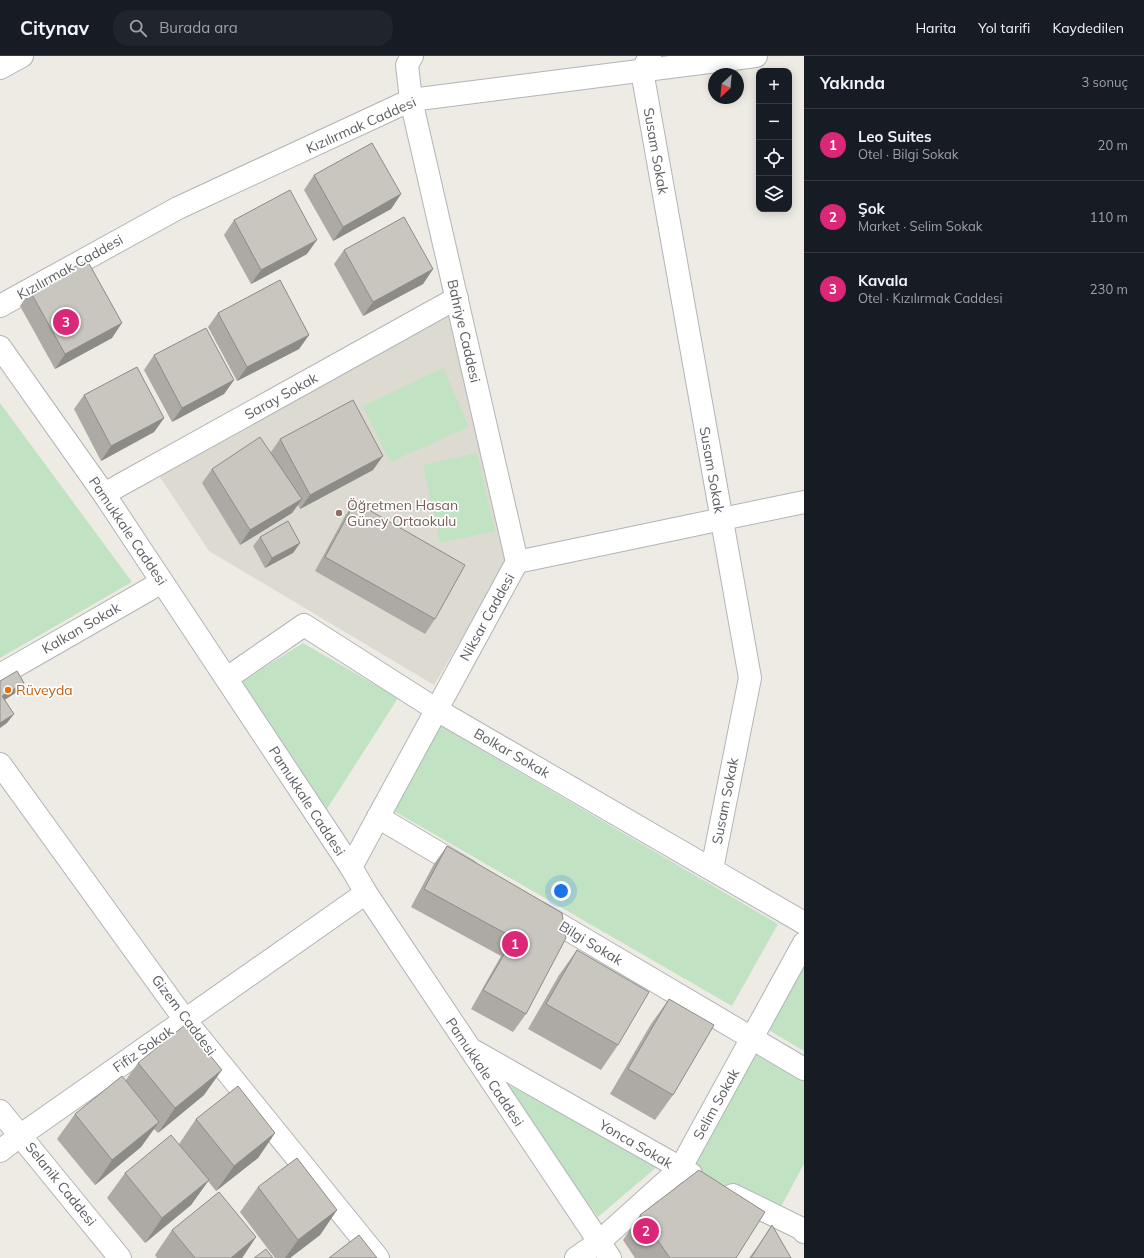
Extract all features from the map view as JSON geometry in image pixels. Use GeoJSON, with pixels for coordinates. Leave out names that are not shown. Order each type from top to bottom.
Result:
{"type":"FeatureCollection","features":[{"type":"Feature","properties":{"kind":"street"},"geometry":{"type":"LineString","coordinates":[[0,68],[22,56]]}},
{"type":"Feature","properties":{"kind":"street","name":"Bahriye Caddesi"},"geometry":{"type":"LineString","coordinates":[[412,56],[407,65],[411,100],[517,562]]}},
{"type":"Feature","properties":{"kind":"street","name":"Kızılırmak Caddesi"},"geometry":{"type":"LineString","coordinates":[[0,306],[178,208],[411,100],[646,64],[756,56]]}},
{"type":"Feature","properties":{"kind":"street","name":"Susam Sokak"},"geometry":{"type":"LineString","coordinates":[[646,64],[721,518],[750,678],[712,869]]}},
{"type":"Feature","properties":{"kind":"street","name":"Saray Sokak"},"geometry":{"type":"LineString","coordinates":[[104,494],[456,298]]}},
{"type":"Feature","properties":{"kind":"street","name":"Pamukkale Caddesi"},"geometry":{"type":"LineString","coordinates":[[0,347],[104,494],[227,678],[351,867],[366,893],[605,1250]]}},
{"type":"Feature","properties":{"kind":"street","name":"Niksar Caddesi"},"geometry":{"type":"LineString","coordinates":[[351,867],[517,562],[721,518],[804,502]]}},
{"type":"Feature","properties":{"kind":"street","name":"Kalkan Sokak"},"geometry":{"type":"LineString","coordinates":[[0,674],[162,582]]}},
{"type":"Feature","properties":{"kind":"street","name":"Bolkar Sokak"},"geometry":{"type":"LineString","coordinates":[[227,678],[304,625],[436,710],[804,923]]}},
{"type":"Feature","properties":{"kind":"street","name":"Gizem Caddesi"},"geometry":{"type":"LineString","coordinates":[[0,764],[185,1020],[378,1258]]}},
{"type":"Feature","properties":{"kind":"street"},"geometry":{"type":"LineString","coordinates":[[378,817],[487,882]]}},
{"type":"Feature","properties":{"kind":"street","name":"Fifiz Sokak"},"geometry":{"type":"LineString","coordinates":[[0,1152],[21,1135],[366,893]]}},
{"type":"Feature","properties":{"kind":"street","name":"Bilgi Sokak"},"geometry":{"type":"LineString","coordinates":[[521,902],[752,1040],[804,1069]]}},
{"type":"Feature","properties":{"kind":"street","name":"Selim Sokak"},"geometry":{"type":"LineString","coordinates":[[576,1258],[605,1250],[680,1169],[804,943]]}},
{"type":"Feature","properties":{"kind":"street","name":"Yonca Sokak"},"geometry":{"type":"LineString","coordinates":[[471,1050],[680,1169],[803,1229]]}},
{"type":"Feature","properties":{"kind":"street","name":"Selanik Caddesi"},"geometry":{"type":"LineString","coordinates":[[0,1111],[120,1258]]}},
{"type":"Feature","properties":{"kind":"shaded area","name":"Öğretmen Hasan Güney Ortaokulu"},"geometry":{"type":"Polygon","coordinates":[[[450,316],[507,563],[434,685],[209,551],[158,474],[450,316]]]}},
{"type":"Feature","properties":{"kind":"green space"},"geometry":{"type":"Polygon","coordinates":[[[443,368],[469,427],[390,462],[363,406],[443,368]]]}},
{"type":"Feature","properties":{"kind":"green space"},"geometry":{"type":"Polygon","coordinates":[[[0,403],[132,582],[0,658],[0,403]]]}},
{"type":"Feature","properties":{"kind":"green space"},"geometry":{"type":"Polygon","coordinates":[[[477,453],[495,531],[440,543],[423,465],[477,453]]]}},
{"type":"Feature","properties":{"kind":"green space"},"geometry":{"type":"Polygon","coordinates":[[[303,643],[398,698],[325,812],[241,682],[303,643]]]}},
{"type":"Feature","properties":{"kind":"green space"},"geometry":{"type":"Polygon","coordinates":[[[439,725],[778,924],[732,1006],[394,811],[439,725]]]}},
{"type":"Feature","properties":{"kind":"green space"},"geometry":{"type":"Polygon","coordinates":[[[804,961],[804,1051],[767,1029],[804,961]]]}},
{"type":"Feature","properties":{"kind":"green space"},"geometry":{"type":"Polygon","coordinates":[[[751,1051],[804,1079],[804,1164],[778,1212],[687,1167],[751,1051]]]}},
{"type":"Feature","properties":{"kind":"green space"},"geometry":{"type":"Polygon","coordinates":[[[500,1080],[659,1165],[598,1217],[500,1080]]]}},
{"type":"Feature","properties":{"kind":"building"},"geometry":{"type":"Polygon","coordinates":[[[372,143],[401,194],[343,227],[314,175],[372,143]]]}},
{"type":"Feature","properties":{"kind":"building"},"geometry":{"type":"Polygon","coordinates":[[[290,190],[317,240],[261,270],[234,220],[290,190]]]}},
{"type":"Feature","properties":{"kind":"building"},"geometry":{"type":"Polygon","coordinates":[[[404,217],[433,269],[373,302],[344,250],[404,217]]]}},
{"type":"Feature","properties":{"kind":"building"},"geometry":{"type":"Polygon","coordinates":[[[87,260],[122,323],[65,354],[30,291],[87,260]]]}},
{"type":"Feature","properties":{"kind":"building"},"geometry":{"type":"Polygon","coordinates":[[[280,280],[309,335],[247,367],[218,313],[280,280]]]}},
{"type":"Feature","properties":{"kind":"building"},"geometry":{"type":"Polygon","coordinates":[[[206,328],[234,380],[182,408],[154,355],[206,328]]]}},
{"type":"Feature","properties":{"kind":"building"},"geometry":{"type":"Polygon","coordinates":[[[137,367],[164,418],[111,446],[84,395],[137,367]]]}},
{"type":"Feature","properties":{"kind":"building"},"geometry":{"type":"Polygon","coordinates":[[[353,400],[383,456],[310,495],[280,439],[353,400]]]}},
{"type":"Feature","properties":{"kind":"building"},"geometry":{"type":"Polygon","coordinates":[[[260,437],[302,499],[250,530],[212,469],[260,437]]]}},
{"type":"Feature","properties":{"kind":"building"},"geometry":{"type":"Polygon","coordinates":[[[355,502],[465,565],[435,619],[325,557],[355,502]]]}},
{"type":"Feature","properties":{"kind":"building"},"geometry":{"type":"Polygon","coordinates":[[[288,521],[300,543],[272,558],[260,537],[288,521]]]}},
{"type":"Feature","properties":{"kind":"building"},"geometry":{"type":"Polygon","coordinates":[[[17,671],[24,683],[2,696],[14,714],[0,723],[0,681],[17,671]]]}},
{"type":"Feature","properties":{"kind":"building"},"geometry":{"type":"Polygon","coordinates":[[[447,846],[562,913],[566,938],[526,1014],[483,990],[514,938],[424,889],[447,846]]]}},
{"type":"Feature","properties":{"kind":"building"},"geometry":{"type":"Polygon","coordinates":[[[577,950],[649,992],[618,1045],[546,1004],[577,950]]]}},
{"type":"Feature","properties":{"kind":"building"},"geometry":{"type":"Polygon","coordinates":[[[669,999],[714,1025],[673,1095],[628,1069],[669,999]]]}},
{"type":"Feature","properties":{"kind":"building"},"geometry":{"type":"Polygon","coordinates":[[[185,1025],[222,1070],[175,1108],[138,1063],[185,1025]]]}},
{"type":"Feature","properties":{"kind":"building"},"geometry":{"type":"Polygon","coordinates":[[[122,1076],[159,1122],[112,1160],[75,1114],[122,1076]]]}},
{"type":"Feature","properties":{"kind":"building"},"geometry":{"type":"Polygon","coordinates":[[[238,1086],[275,1133],[234,1166],[196,1119],[238,1086]]]}},
{"type":"Feature","properties":{"kind":"building"},"geometry":{"type":"Polygon","coordinates":[[[171,1135],[209,1180],[162,1218],[125,1173],[171,1135]]]}},
{"type":"Feature","properties":{"kind":"building"},"geometry":{"type":"Polygon","coordinates":[[[297,1158],[337,1210],[298,1240],[258,1187],[297,1158]]]}},
{"type":"Feature","properties":{"kind":"building"},"geometry":{"type":"Polygon","coordinates":[[[699,1170],[765,1212],[736,1258],[670,1258],[640,1215],[699,1170]]]}},
{"type":"Feature","properties":{"kind":"building"},"geometry":{"type":"Polygon","coordinates":[[[219,1192],[256,1237],[231,1258],[195,1258],[172,1230],[219,1192]]]}},
{"type":"Feature","properties":{"kind":"building"},"geometry":{"type":"Polygon","coordinates":[[[772,1225],[791,1258],[751,1258],[772,1225]]]}},
{"type":"Feature","properties":{"kind":"building"},"geometry":{"type":"Polygon","coordinates":[[[359,1235],[377,1258],[329,1258],[359,1235]]]}},
{"type":"Feature","properties":{"kind":"building"},"geometry":{"type":"Polygon","coordinates":[[[266,1249],[273,1258],[254,1258],[266,1249]]]}},
{"type":"Feature","properties":{"kind":"place","name":"Kavala"},"geometry":{"type":"Point","coordinates":[66,322]}},
{"type":"Feature","properties":{"kind":"place","name":"Öğretmen Hasan Güney Ortaokulu"},"geometry":{"type":"Point","coordinates":[339,513]}},
{"type":"Feature","properties":{"kind":"place","name":"Rüveyda"},"geometry":{"type":"Point","coordinates":[8,690]}},
{"type":"Feature","properties":{"kind":"place","name":"Leo Suites"},"geometry":{"type":"Point","coordinates":[515,944]}},
{"type":"Feature","properties":{"kind":"place","name":"Şok"},"geometry":{"type":"Point","coordinates":[646,1231]}}]}
